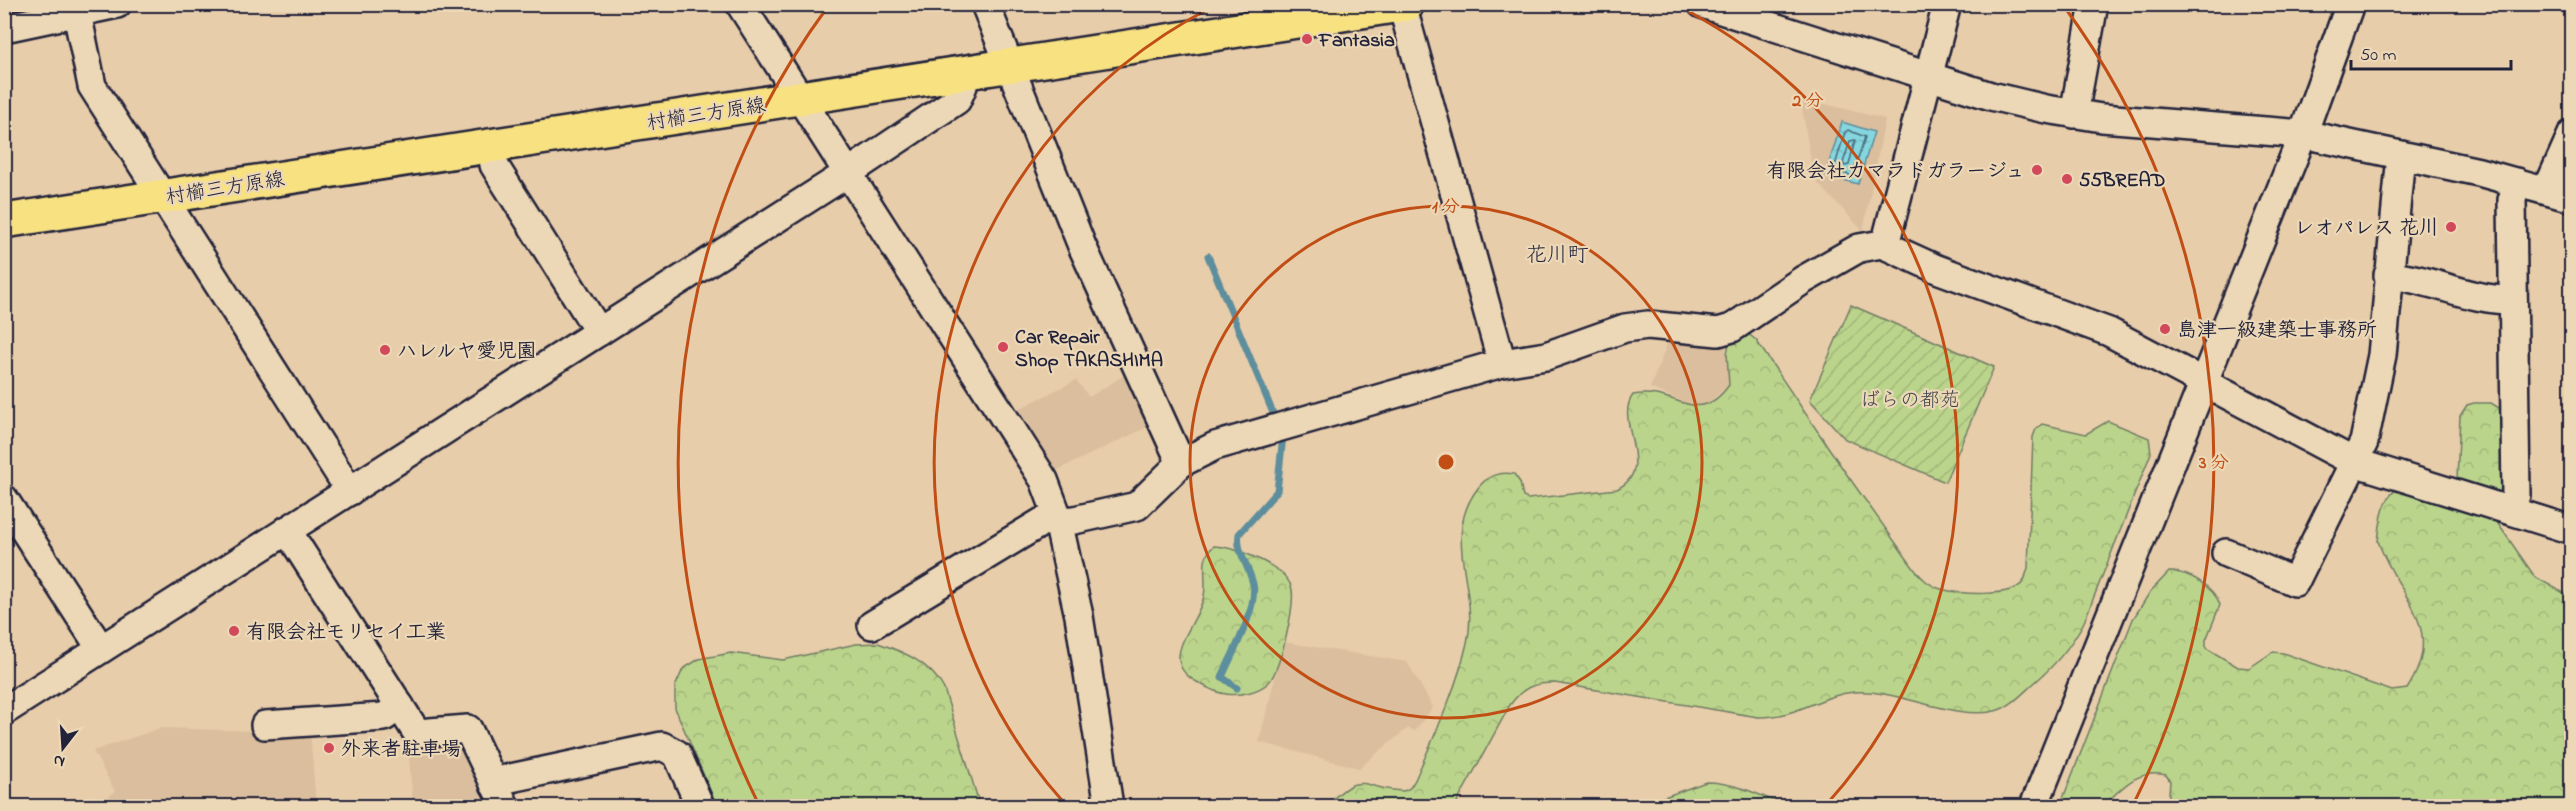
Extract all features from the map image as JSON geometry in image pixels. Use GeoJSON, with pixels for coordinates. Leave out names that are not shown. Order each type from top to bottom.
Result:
{"type":"FeatureCollection","features":[{"type":"Feature","properties":{"kind":"main road","name":"村櫛三方原線"},"geometry":{"type":"LineString","coordinates":[[4,221],[1407,4]]}},
{"type":"Feature","properties":{"kind":"street"},"geometry":{"type":"LineString","coordinates":[[4,28],[117,4]]}},
{"type":"Feature","properties":{"kind":"street"},"geometry":{"type":"LineString","coordinates":[[740,4],[1036,465],[1051,496],[1080,616],[1110,807]]}},
{"type":"Feature","properties":{"kind":"street"},"geometry":{"type":"LineString","coordinates":[[985,4],[1082,246],[1181,463]]}},
{"type":"Feature","properties":{"kind":"street"},"geometry":{"type":"LineString","coordinates":[[1702,4],[2000,99],[2074,114],[2303,134],[2517,182],[2559,194],[2571,134]]}},
{"type":"Feature","properties":{"kind":"street"},"geometry":{"type":"LineString","coordinates":[[1885,245],[1947,4]]}},
{"type":"Feature","properties":{"kind":"street"},"geometry":{"type":"LineString","coordinates":[[2074,114],[2094,4]]}},
{"type":"Feature","properties":{"kind":"street"},"geometry":{"type":"LineString","coordinates":[[2034,807],[2303,134],[2350,4]]}},
{"type":"Feature","properties":{"kind":"street"},"geometry":{"type":"LineString","coordinates":[[1402,5],[1502,363]]}},
{"type":"Feature","properties":{"kind":"street"},"geometry":{"type":"LineString","coordinates":[[77,13],[92,86],[350,490]]}},
{"type":"Feature","properties":{"kind":"street"},"geometry":{"type":"LineString","coordinates":[[4,711],[848,173],[957,100],[963,87],[961,74]]}},
{"type":"Feature","properties":{"kind":"street"},"geometry":{"type":"LineString","coordinates":[[491,146],[494,165],[599,332]]}},
{"type":"Feature","properties":{"kind":"street"},"geometry":{"type":"LineString","coordinates":[[2226,553],[2295,582],[2364,441],[2382,355],[2401,155]]}},
{"type":"Feature","properties":{"kind":"street"},"geometry":{"type":"LineString","coordinates":[[2511,510],[2516,495],[2512,200],[2517,182]]}},
{"type":"Feature","properties":{"kind":"street"},"geometry":{"type":"LineString","coordinates":[[872,625],[1042,522],[1074,520],[1137,506],[1181,463],[1215,446],[1502,363],[1546,357],[1624,328],[1648,325],[1718,332],[1732,328],[1803,279],[1870,244],[1885,245],[1937,269],[2109,332],[2354,462],[2571,530]]}},
{"type":"Feature","properties":{"kind":"street"},"geometry":{"type":"LineString","coordinates":[[2388,275],[2405,276],[2497,300],[2513,300]]}},
{"type":"Feature","properties":{"kind":"street"},"geometry":{"type":"LineString","coordinates":[[4,499],[101,649]]}},
{"type":"Feature","properties":{"kind":"street"},"geometry":{"type":"LineString","coordinates":[[287,531],[417,733],[468,729],[500,795]]}},
{"type":"Feature","properties":{"kind":"street"},"geometry":{"type":"LineString","coordinates":[[265,725],[384,717],[400,706]]}},
{"type":"Feature","properties":{"kind":"street"},"geometry":{"type":"LineString","coordinates":[[500,795],[506,779],[662,746],[677,754],[700,807]]}},
{"type":"Feature","properties":{"kind":"shaded area"},"geometry":{"type":"Polygon","coordinates":[[[1805,99],[1885,119],[1863,231],[1814,179],[1802,108],[1805,99]]]}},
{"type":"Feature","properties":{"kind":"shaded area"},"geometry":{"type":"Polygon","coordinates":[[[1671,334],[1725,338],[1729,385],[1706,405],[1694,406],[1650,388],[1671,334]]]}},
{"type":"Feature","properties":{"kind":"shaded area"},"geometry":{"type":"Polygon","coordinates":[[[1131,371],[1154,424],[1051,473],[1013,412],[1076,380],[1089,397],[1131,371]]]}},
{"type":"Feature","properties":{"kind":"shaded area"},"geometry":{"type":"Polygon","coordinates":[[[1284,642],[1407,662],[1433,707],[1415,731],[1408,728],[1359,768],[1259,742],[1284,642]]]}},
{"type":"Feature","properties":{"kind":"shaded area"},"geometry":{"type":"Polygon","coordinates":[[[161,728],[282,732],[310,730],[316,806],[100,806],[115,791],[93,751],[161,728]]]}},
{"type":"Feature","properties":{"kind":"shaded area"},"geometry":{"type":"Polygon","coordinates":[[[464,739],[496,806],[413,806],[408,743],[464,739]]]}},
{"type":"Feature","properties":{"kind":"green space","name":"ばらの都苑"},"geometry":{"type":"Polygon","coordinates":[[[1851,305],[1994,367],[1945,482],[1845,439],[1810,400],[1851,305]]]}},
{"type":"Feature","properties":{"kind":"green space"},"geometry":{"type":"Polygon","coordinates":[[[1747,333],[1756,340],[1915,570],[1927,582],[1941,589],[1997,593],[2008,591],[2023,582],[2028,568],[2033,437],[2036,429],[2042,424],[2086,434],[2108,421],[2149,438],[2151,453],[2084,622],[2054,664],[2010,704],[1995,711],[1979,713],[1961,712],[1871,692],[1854,692],[1830,697],[1785,714],[1758,717],[1555,683],[1541,684],[1524,690],[1510,705],[1455,806],[1326,806],[1338,794],[1355,784],[1404,791],[1410,788],[1415,780],[1451,696],[1467,643],[1470,623],[1461,545],[1462,525],[1467,507],[1481,484],[1498,474],[1514,474],[1520,482],[1523,497],[1528,499],[1617,489],[1629,480],[1634,470],[1635,457],[1628,418],[1628,406],[1633,395],[1648,394],[1686,404],[1707,404],[1717,398],[1729,385],[1727,354],[1729,342],[1747,333]]]}},
{"type":"Feature","properties":{"kind":"green space"},"geometry":{"type":"Polygon","coordinates":[[[2491,403],[2504,411],[2508,486],[2500,497],[2461,484],[2457,479],[2460,416],[2467,405],[2491,403]]]}},
{"type":"Feature","properties":{"kind":"green space"},"geometry":{"type":"Polygon","coordinates":[[[2400,487],[2494,518],[2535,577],[2571,597],[2571,806],[2168,806],[2170,781],[2166,775],[2146,774],[2123,787],[2103,806],[2060,806],[2133,619],[2150,592],[2169,572],[2185,574],[2200,581],[2217,598],[2220,605],[2206,640],[2206,648],[2238,667],[2249,668],[2273,652],[2283,653],[2392,691],[2407,689],[2418,667],[2422,647],[2421,629],[2415,612],[2386,561],[2378,541],[2381,518],[2386,503],[2394,491],[2400,487]]]}},
{"type":"Feature","properties":{"kind":"green space"},"geometry":{"type":"Polygon","coordinates":[[[1214,546],[1234,550],[1269,564],[1286,578],[1291,586],[1290,620],[1278,664],[1269,682],[1243,694],[1215,691],[1185,673],[1180,664],[1179,653],[1182,642],[1204,596],[1206,557],[1214,546]]]}},
{"type":"Feature","properties":{"kind":"green space"},"geometry":{"type":"Polygon","coordinates":[[[878,643],[897,650],[924,665],[944,689],[980,806],[717,806],[675,708],[675,687],[683,669],[699,659],[731,653],[783,660],[856,644],[878,643]]]}},
{"type":"Feature","properties":{"kind":"green space"},"geometry":{"type":"Polygon","coordinates":[[[1706,782],[1737,787],[1786,806],[1639,806],[1706,782]]]}},
{"type":"Feature","properties":{"kind":"water"},"geometry":{"type":"Polygon","coordinates":[[[1842,122],[1874,132],[1858,184],[1825,175],[1842,122]]]}},
{"type":"Feature","properties":{"kind":"waterway"},"geometry":{"type":"LineString","coordinates":[[1208,256],[1275,418]]}},
{"type":"Feature","properties":{"kind":"waterway"},"geometry":{"type":"LineString","coordinates":[[1237,688],[1222,677],[1243,631],[1254,594],[1251,577],[1239,547],[1239,534],[1277,491],[1283,436]]}},
{"type":"Feature","properties":{"kind":"place","name":"Fantasia"},"geometry":{"type":"Point","coordinates":[1307,39]}},
{"type":"Feature","properties":{"kind":"place","name":"有限会社カマラドガラージュ"},"geometry":{"type":"Point","coordinates":[2037,170]}},
{"type":"Feature","properties":{"kind":"place","name":"55BREAD"},"geometry":{"type":"Point","coordinates":[2067,179]}},
{"type":"Feature","properties":{"kind":"place","name":"レオパレス 花川"},"geometry":{"type":"Point","coordinates":[2451,227]}},
{"type":"Feature","properties":{"kind":"place","name":"島津一級建築士事務所"},"geometry":{"type":"Point","coordinates":[2165,329]}},
{"type":"Feature","properties":{"kind":"place","name":"Car Repair Shop TAKASHIMA"},"geometry":{"type":"Point","coordinates":[1003,347]}},
{"type":"Feature","properties":{"kind":"place","name":"ハレルヤ愛児園"},"geometry":{"type":"Point","coordinates":[385,350]}},
{"type":"Feature","properties":{"kind":"place","name":"有限会社モリセイ工業"},"geometry":{"type":"Point","coordinates":[234,631]}},
{"type":"Feature","properties":{"kind":"place","name":"外来者駐車場"},"geometry":{"type":"Point","coordinates":[329,748]}},
{"type":"Feature","properties":{"kind":"district","name":"花川町"},"geometry":{"type":"Point","coordinates":[1557,254]}}]}
